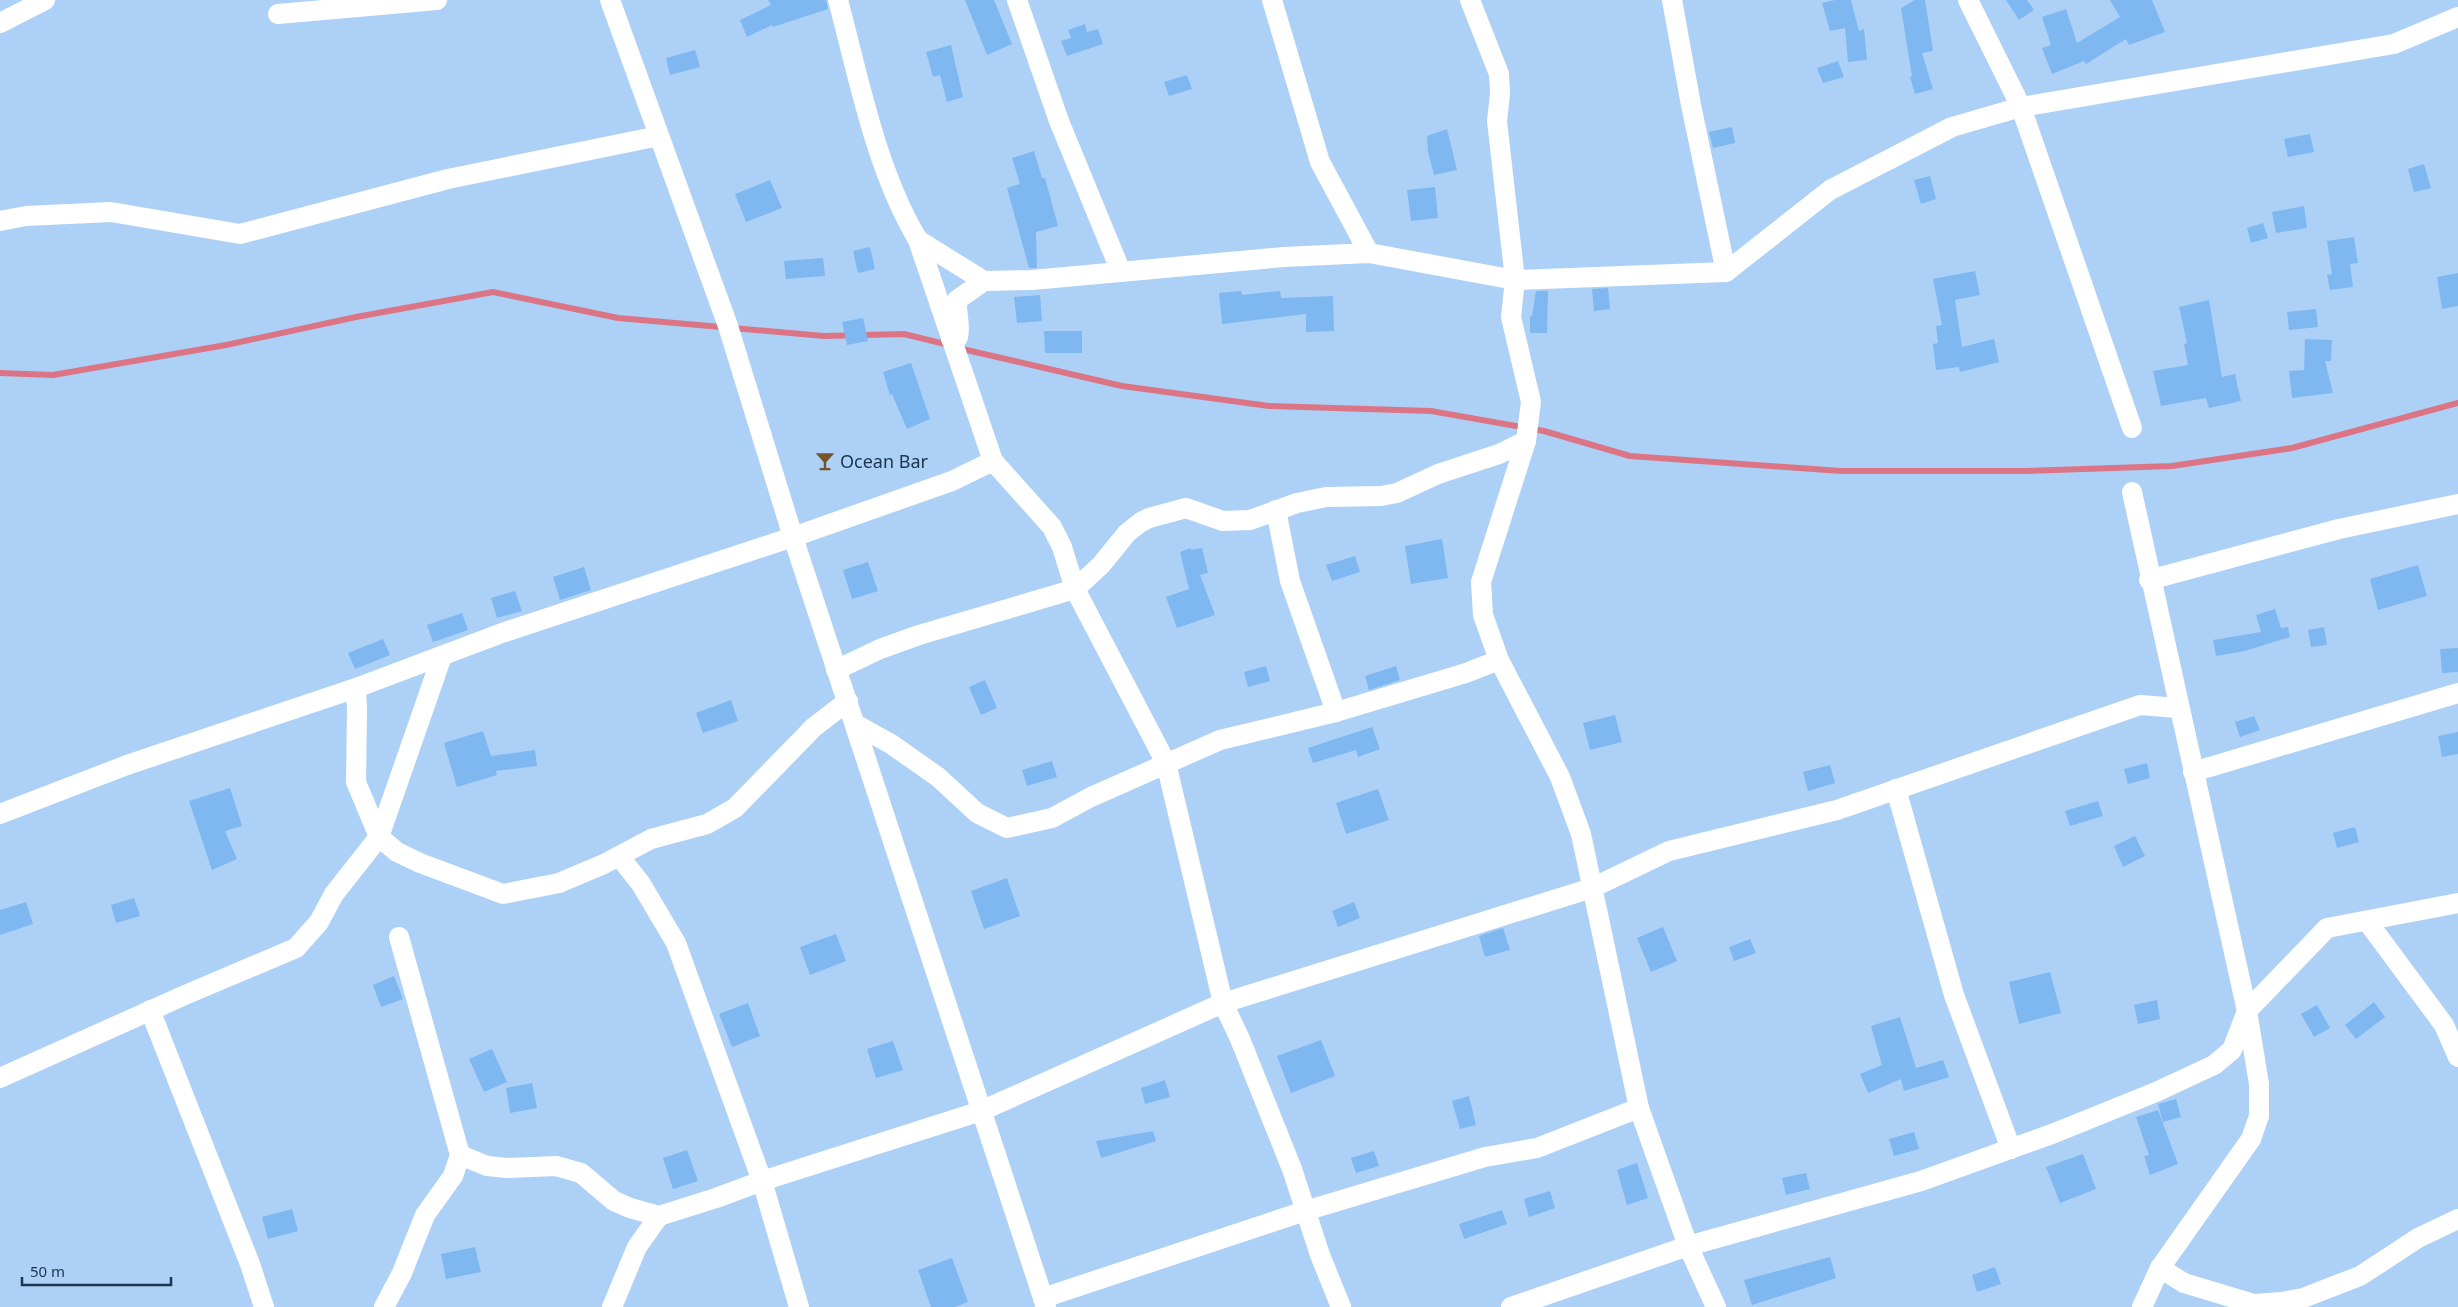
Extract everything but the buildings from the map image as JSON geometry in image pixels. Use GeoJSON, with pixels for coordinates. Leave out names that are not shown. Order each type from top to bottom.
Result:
{"type":"FeatureCollection","features":[{"type":"Feature","properties":{"kind":"street"},"geometry":{"type":"LineString","coordinates":[[0,23],[45,0]]}},
{"type":"Feature","properties":{"kind":"street"},"geometry":{"type":"LineString","coordinates":[[278,14],[437,0]]}},
{"type":"Feature","properties":{"kind":"street"},"geometry":{"type":"LineString","coordinates":[[610,0],[728,326],[836,670],[848,701],[1045,1303],[1304,1211],[1485,1157],[1537,1148],[1639,1108]]}},
{"type":"Feature","properties":{"kind":"street"},"geometry":{"type":"LineString","coordinates":[[838,0],[891,184],[903,215],[918,240],[993,461],[1052,527],[1062,547],[1075,589],[1166,763],[1223,1003],[1240,1039],[1292,1170],[1304,1211],[1341,1307]]}},
{"type":"Feature","properties":{"kind":"street"},"geometry":{"type":"LineString","coordinates":[[1017,0],[1059,121],[1121,272]]}},
{"type":"Feature","properties":{"kind":"street"},"geometry":{"type":"LineString","coordinates":[[1272,0],[1320,162],[1369,253]]}},
{"type":"Feature","properties":{"kind":"street"},"geometry":{"type":"LineString","coordinates":[[1470,0],[1499,74],[1500,94],[1497,121],[1515,280],[1512,317],[1531,402],[1526,441],[1481,582],[1483,615],[1499,660],[1560,777],[1581,834],[1592,888],[1605,936],[1639,1108],[1688,1246],[1716,1307]]}},
{"type":"Feature","properties":{"kind":"street"},"geometry":{"type":"LineString","coordinates":[[1672,0],[1691,105],[1726,272]]}},
{"type":"Feature","properties":{"kind":"street"},"geometry":{"type":"LineString","coordinates":[[1968,0],[2021,107],[2132,428]]}},
{"type":"Feature","properties":{"kind":"street"},"geometry":{"type":"LineString","coordinates":[[951,339],[958,337],[960,330],[956,312],[957,300],[984,281],[1121,272],[1284,257],[1369,253],[1515,280],[1726,272],[1830,190],[1952,127],[2021,107],[2394,44],[2458,17]]}},
{"type":"Feature","properties":{"kind":"street"},"geometry":{"type":"LineString","coordinates":[[0,220],[26,216],[111,212],[240,234],[448,179],[659,136]]}},
{"type":"Feature","properties":{"kind":"street"},"geometry":{"type":"LineString","coordinates":[[918,240],[984,281]]}},
{"type":"Feature","properties":{"kind":"street"},"geometry":{"type":"LineString","coordinates":[[836,670],[880,649],[918,635],[1075,589],[1101,565],[1127,533],[1141,522],[1150,518],[1186,508],[1230,522],[1260,518],[1276,510],[1326,497],[1381,496],[1397,493],[1438,474],[1499,454],[1526,441]]}},
{"type":"Feature","properties":{"kind":"street"},"geometry":{"type":"LineString","coordinates":[[0,814],[127,764],[356,688],[502,633],[793,537],[952,481],[993,461]]}},
{"type":"Feature","properties":{"kind":"street"},"geometry":{"type":"LineString","coordinates":[[2132,492],[2149,580],[2247,1011],[2259,1084],[2259,1116],[2251,1139],[2160,1268],[2142,1307]]}},
{"type":"Feature","properties":{"kind":"street"},"geometry":{"type":"LineString","coordinates":[[2149,580],[2339,530],[2458,504]]}},
{"type":"Feature","properties":{"kind":"street"},"geometry":{"type":"LineString","coordinates":[[1276,510],[1290,581],[1336,712]]}},
{"type":"Feature","properties":{"kind":"street"},"geometry":{"type":"LineString","coordinates":[[0,1078],[150,1010],[296,948],[319,922],[334,894],[379,837],[442,656]]}},
{"type":"Feature","properties":{"kind":"street"},"geometry":{"type":"LineString","coordinates":[[855,724],[892,744],[938,777],[977,813],[1007,828],[1052,818],[1166,763],[1220,740],[1336,712],[1426,683],[1466,673],[1499,660]]}},
{"type":"Feature","properties":{"kind":"street"},"geometry":{"type":"LineString","coordinates":[[356,688],[358,709],[356,782],[379,837],[397,852],[420,864],[504,894],[559,883],[651,840],[707,824],[735,808],[814,727],[848,701]]}},
{"type":"Feature","properties":{"kind":"street"},"geometry":{"type":"LineString","coordinates":[[2193,772],[2458,693]]}},
{"type":"Feature","properties":{"kind":"street"},"geometry":{"type":"LineString","coordinates":[[460,1155],[487,1166],[507,1168],[556,1166],[581,1173],[614,1201],[630,1208],[659,1216],[982,1111],[1223,1003],[1592,888],[1668,851],[1837,810],[2140,705],[2178,708]]}},
{"type":"Feature","properties":{"kind":"street"},"geometry":{"type":"LineString","coordinates":[[1896,789],[1954,995],[2011,1149]]}},
{"type":"Feature","properties":{"kind":"street"},"geometry":{"type":"LineString","coordinates":[[619,856],[641,884],[676,943],[762,1181],[799,1307]]}},
{"type":"Feature","properties":{"kind":"street"},"geometry":{"type":"LineString","coordinates":[[1511,1307],[1688,1246],[1921,1181],[2011,1149],[2156,1092],[2214,1065],[2232,1050],[2247,1011],[2327,928],[2458,903]]}},
{"type":"Feature","properties":{"kind":"street"},"geometry":{"type":"LineString","coordinates":[[2367,921],[2444,1025],[2458,1056]]}},
{"type":"Feature","properties":{"kind":"street"},"geometry":{"type":"LineString","coordinates":[[384,1307],[402,1273],[426,1215],[453,1176],[460,1155],[399,937]]}},
{"type":"Feature","properties":{"kind":"street"},"geometry":{"type":"LineString","coordinates":[[150,1010],[250,1264],[264,1307]]}},
{"type":"Feature","properties":{"kind":"street"},"geometry":{"type":"LineString","coordinates":[[612,1307],[637,1247],[659,1216]]}},
{"type":"Feature","properties":{"kind":"street"},"geometry":{"type":"LineString","coordinates":[[2160,1268],[2184,1283],[2249,1305],[2303,1298],[2360,1276],[2418,1238],[2458,1219]]}},
{"type":"Feature","properties":{"kind":"waterway"},"geometry":{"type":"LineString","coordinates":[[0,373],[53,375],[226,345],[356,317],[493,292],[618,318],[824,336],[904,334],[949,345]]}},
{"type":"Feature","properties":{"kind":"waterway"},"geometry":{"type":"LineString","coordinates":[[958,348],[1122,386],[1269,406],[1431,411],[1544,431],[1630,456],[1841,471],[2024,471],[2172,466],[2292,448],[2458,403]]}},
{"type":"Feature","properties":{"kind":"place","name":"Ocean Bar"},"geometry":{"type":"Point","coordinates":[825,461]}}]}
